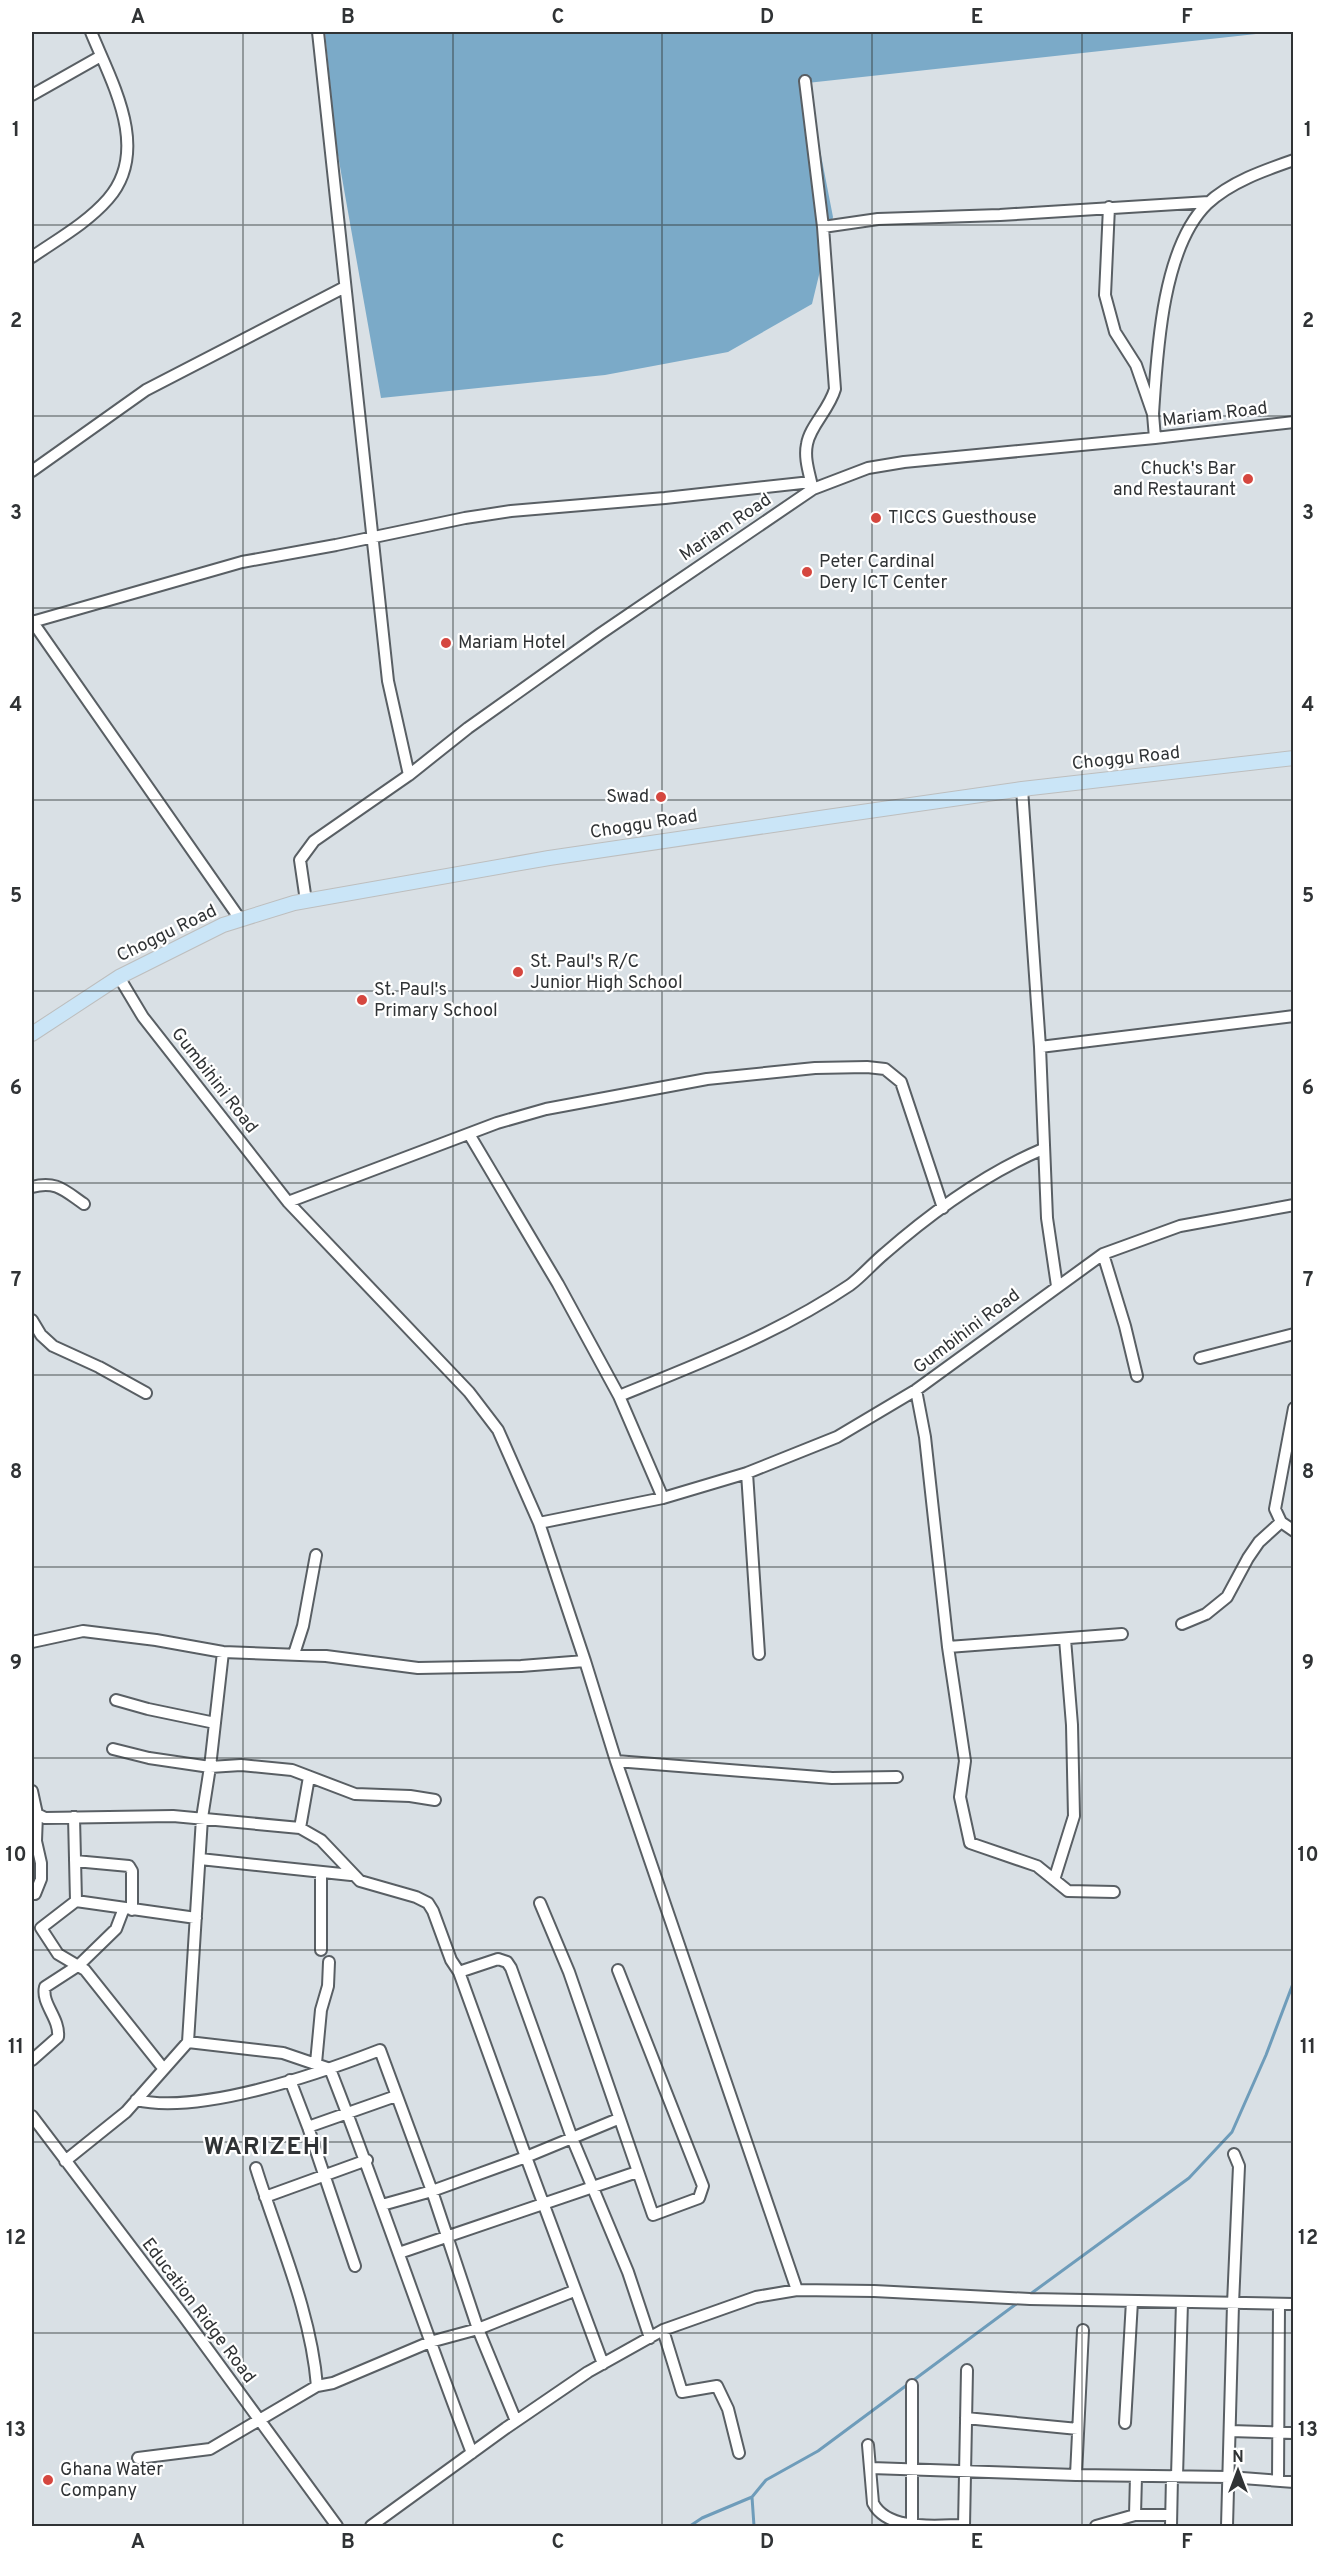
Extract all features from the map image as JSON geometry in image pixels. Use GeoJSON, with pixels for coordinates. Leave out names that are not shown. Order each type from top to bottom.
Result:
{"type":"FeatureCollection","features":[{"type":"Feature","properties":{"kind":"main road","name":"Choggu Road"},"geometry":{"type":"LineString","coordinates":[[32,1034],[119,977],[240,919],[306,901],[561,856],[1022,789],[1293,758]]}},
{"type":"Feature","properties":{"kind":"street"},"geometry":{"type":"LineString","coordinates":[[32,257],[82,223],[108,199],[123,178],[129,156],[127,128],[91,32]]}},
{"type":"Feature","properties":{"kind":"street"},"geometry":{"type":"LineString","coordinates":[[318,32],[388,681],[410,775]]}},
{"type":"Feature","properties":{"kind":"street"},"geometry":{"type":"LineString","coordinates":[[32,95],[101,56]]}},
{"type":"Feature","properties":{"kind":"street"},"geometry":{"type":"LineString","coordinates":[[240,919],[32,622],[242,562],[465,518],[511,511],[812,486],[806,456],[807,442],[815,424],[831,401],[835,389],[823,227],[805,81]]}},
{"type":"Feature","properties":{"kind":"street"},"geometry":{"type":"LineString","coordinates":[[1155,438],[1153,414],[1158,346],[1171,275],[1182,239],[1195,218],[1209,202],[1236,185],[1293,160]]}},
{"type":"Feature","properties":{"kind":"street"},"geometry":{"type":"LineString","coordinates":[[823,227],[878,219],[1000,215],[1209,202]]}},
{"type":"Feature","properties":{"kind":"street"},"geometry":{"type":"LineString","coordinates":[[1108,207],[1105,295],[1115,332],[1136,365],[1153,414]]}},
{"type":"Feature","properties":{"kind":"street"},"geometry":{"type":"LineString","coordinates":[[32,471],[146,390],[345,287]]}},
{"type":"Feature","properties":{"kind":"street","name":"Mariam Road"},"geometry":{"type":"LineString","coordinates":[[306,901],[300,860],[314,841],[410,775],[506,701],[812,486],[868,468],[904,462],[1155,438],[1293,422]]}},
{"type":"Feature","properties":{"kind":"street"},"geometry":{"type":"LineString","coordinates":[[1022,789],[1040,1047],[1047,1218],[1057,1286]]}},
{"type":"Feature","properties":{"kind":"street","name":"Gumbihini Road"},"geometry":{"type":"LineString","coordinates":[[119,977],[143,1017],[288,1202],[468,1392],[498,1430],[539,1523],[616,1761],[797,2290]]}},
{"type":"Feature","properties":{"kind":"street"},"geometry":{"type":"LineString","coordinates":[[1040,1047],[1164,1034],[1293,1016]]}},
{"type":"Feature","properties":{"kind":"street"},"geometry":{"type":"LineString","coordinates":[[288,1202],[497,1123],[546,1109],[707,1079],[815,1068],[867,1067],[885,1069],[901,1082],[943,1208]]}},
{"type":"Feature","properties":{"kind":"street"},"geometry":{"type":"LineString","coordinates":[[469,1134],[558,1284],[619,1396],[663,1498]]}},
{"type":"Feature","properties":{"kind":"street"},"geometry":{"type":"LineString","coordinates":[[619,1396],[746,1342],[812,1310],[853,1283],[884,1254],[972,1186],[1000,1169],[1043,1149]]}},
{"type":"Feature","properties":{"kind":"street"},"geometry":{"type":"LineString","coordinates":[[32,1187],[55,1185],[84,1204]]}},
{"type":"Feature","properties":{"kind":"street","name":"Gumbihini Road"},"geometry":{"type":"LineString","coordinates":[[539,1523],[663,1498],[747,1473],[837,1437],[916,1390],[1103,1254],[1180,1226],[1293,1205]]}},
{"type":"Feature","properties":{"kind":"street"},"geometry":{"type":"LineString","coordinates":[[1103,1254],[1123,1316],[1137,1376]]}},
{"type":"Feature","properties":{"kind":"street"},"geometry":{"type":"LineString","coordinates":[[32,1320],[41,1335],[53,1346],[99,1367],[146,1393]]}},
{"type":"Feature","properties":{"kind":"street"},"geometry":{"type":"LineString","coordinates":[[1200,1358],[1293,1334]]}},
{"type":"Feature","properties":{"kind":"street"},"geometry":{"type":"LineString","coordinates":[[916,1390],[925,1437],[948,1647],[965,1761],[960,1797],[970,1843],[1037,1866],[1068,1891],[1114,1892]]}},
{"type":"Feature","properties":{"kind":"street"},"geometry":{"type":"LineString","coordinates":[[1293,1408],[1275,1509],[1281,1522],[1293,1531]]}},
{"type":"Feature","properties":{"kind":"street"},"geometry":{"type":"LineString","coordinates":[[747,1473],[759,1654]]}},
{"type":"Feature","properties":{"kind":"street"},"geometry":{"type":"LineString","coordinates":[[1182,1624],[1206,1614],[1227,1597],[1259,1542],[1281,1522]]}},
{"type":"Feature","properties":{"kind":"street"},"geometry":{"type":"LineString","coordinates":[[294,1654],[303,1626],[316,1555]]}},
{"type":"Feature","properties":{"kind":"street"},"geometry":{"type":"LineString","coordinates":[[32,1642],[83,1631],[156,1640],[223,1652],[326,1656],[418,1668],[521,1666],[585,1661]]}},
{"type":"Feature","properties":{"kind":"street"},"geometry":{"type":"LineString","coordinates":[[948,1647],[1122,1634]]}},
{"type":"Feature","properties":{"kind":"street"},"geometry":{"type":"LineString","coordinates":[[1054,1880],[1074,1816],[1072,1725],[1065,1639]]}},
{"type":"Feature","properties":{"kind":"street"},"geometry":{"type":"LineString","coordinates":[[65,2161],[117,2119],[188,2042],[202,1818],[223,1652]]}},
{"type":"Feature","properties":{"kind":"street"},"geometry":{"type":"LineString","coordinates":[[116,1700],[215,1723]]}},
{"type":"Feature","properties":{"kind":"street"},"geometry":{"type":"LineString","coordinates":[[113,1749],[149,1758],[210,1767],[241,1765],[292,1770],[355,1794],[410,1796],[435,1800]]}},
{"type":"Feature","properties":{"kind":"street"},"geometry":{"type":"LineString","coordinates":[[616,1761],[832,1778],[897,1777]]}},
{"type":"Feature","properties":{"kind":"street"},"geometry":{"type":"LineString","coordinates":[[300,1828],[309,1777]]}},
{"type":"Feature","properties":{"kind":"street"},"geometry":{"type":"LineString","coordinates":[[32,1791],[37,1814],[36,1840],[41,1863],[41,1879],[35,1894]]}},
{"type":"Feature","properties":{"kind":"street"},"geometry":{"type":"LineString","coordinates":[[37,1814],[45,1818],[173,1816],[300,1828],[321,1840],[351,1875],[360,1881],[416,1897],[428,1903],[434,1911],[452,1960],[459,1972],[574,2291],[603,2364]]}},
{"type":"Feature","properties":{"kind":"street"},"geometry":{"type":"LineString","coordinates":[[74,1817],[76,1901]]}},
{"type":"Feature","properties":{"kind":"street"},"geometry":{"type":"LineString","coordinates":[[200,1859],[351,1875]]}},
{"type":"Feature","properties":{"kind":"street"},"geometry":{"type":"LineString","coordinates":[[32,2060],[58,2037],[58,2024],[44,1995],[45,1987],[79,1965],[116,1929],[128,1909],[132,1871],[129,1866],[123,1863],[75,1861]]}},
{"type":"Feature","properties":{"kind":"street"},"geometry":{"type":"LineString","coordinates":[[321,1872],[321,1950]]}},
{"type":"Feature","properties":{"kind":"street"},"geometry":{"type":"LineString","coordinates":[[163,2068],[79,1965],[58,1954],[41,1928],[76,1901],[196,1918]]}},
{"type":"Feature","properties":{"kind":"street"},"geometry":{"type":"LineString","coordinates":[[540,1903],[568,1972],[653,2215],[699,2198],[703,2186],[618,1970]]}},
{"type":"Feature","properties":{"kind":"street"},"geometry":{"type":"LineString","coordinates":[[459,1972],[498,1959],[507,1962],[539,2043],[572,2138],[628,2272],[650,2338]]}},
{"type":"Feature","properties":{"kind":"street"},"geometry":{"type":"LineString","coordinates":[[316,2063],[321,2010],[328,1986],[329,1962]]}},
{"type":"Feature","properties":{"kind":"street"},"geometry":{"type":"LineString","coordinates":[[188,2042],[283,2053],[330,2068],[367,2160],[430,2342],[472,2453]]}},
{"type":"Feature","properties":{"kind":"street"},"geometry":{"type":"LineString","coordinates":[[136,2100],[156,2105],[238,2094],[330,2068],[380,2050],[432,2191],[478,2329],[516,2421]]}},
{"type":"Feature","properties":{"kind":"street"},"geometry":{"type":"LineString","coordinates":[[290,2080],[355,2266]]}},
{"type":"Feature","properties":{"kind":"street"},"geometry":{"type":"LineString","coordinates":[[308,2127],[396,2096]]}},
{"type":"Feature","properties":{"kind":"street","name":"Education Ridge Road"},"geometry":{"type":"LineString","coordinates":[[32,2116],[188,2322],[337,2526]]}},
{"type":"Feature","properties":{"kind":"street"},"geometry":{"type":"LineString","coordinates":[[382,2205],[432,2191],[526,2157],[618,2119]]}},
{"type":"Feature","properties":{"kind":"street"},"geometry":{"type":"LineString","coordinates":[[1227,2526],[1239,2166],[1234,2154]]}},
{"type":"Feature","properties":{"kind":"street"},"geometry":{"type":"LineString","coordinates":[[265,2197],[367,2160]]}},
{"type":"Feature","properties":{"kind":"street"},"geometry":{"type":"LineString","coordinates":[[256,2168],[307,2326],[315,2362],[317,2386]]}},
{"type":"Feature","properties":{"kind":"street"},"geometry":{"type":"LineString","coordinates":[[399,2253],[637,2172]]}},
{"type":"Feature","properties":{"kind":"street"},"geometry":{"type":"LineString","coordinates":[[371,2526],[563,2388],[603,2364],[663,2330],[756,2297],[797,2290],[1030,2299],[1293,2304]]}},
{"type":"Feature","properties":{"kind":"street"},"geometry":{"type":"LineString","coordinates":[[138,2458],[210,2449],[317,2386],[333,2383],[430,2342],[478,2329],[574,2291]]}},
{"type":"Feature","properties":{"kind":"street"},"geometry":{"type":"LineString","coordinates":[[1125,2423],[1132,2301]]}},
{"type":"Feature","properties":{"kind":"street"},"geometry":{"type":"LineString","coordinates":[[1171,2526],[1182,2302]]}},
{"type":"Feature","properties":{"kind":"street"},"geometry":{"type":"LineString","coordinates":[[1278,2481],[1279,2304]]}},
{"type":"Feature","properties":{"kind":"street"},"geometry":{"type":"LineString","coordinates":[[663,2330],[682,2392],[717,2386],[728,2409],[739,2453]]}},
{"type":"Feature","properties":{"kind":"street"},"geometry":{"type":"LineString","coordinates":[[1076,2475],[1083,2330]]}},
{"type":"Feature","properties":{"kind":"street"},"geometry":{"type":"LineString","coordinates":[[868,2445],[875,2507],[895,2521],[912,2526],[964,2526],[967,2370]]}},
{"type":"Feature","properties":{"kind":"street"},"geometry":{"type":"LineString","coordinates":[[912,2385],[914,2470],[912,2526]]}},
{"type":"Feature","properties":{"kind":"street"},"geometry":{"type":"LineString","coordinates":[[966,2418],[1078,2429]]}},
{"type":"Feature","properties":{"kind":"street"},"geometry":{"type":"LineString","coordinates":[[1230,2431],[1293,2433]]}},
{"type":"Feature","properties":{"kind":"street"},"geometry":{"type":"LineString","coordinates":[[870,2468],[1076,2475],[1229,2477],[1293,2481]]}},
{"type":"Feature","properties":{"kind":"street"},"geometry":{"type":"LineString","coordinates":[[1135,2515],[1136,2476]]}},
{"type":"Feature","properties":{"kind":"street"},"geometry":{"type":"LineString","coordinates":[[1096,2526],[1135,2515],[1171,2515]]}},
{"type":"Feature","properties":{"kind":"shaded area"},"geometry":{"type":"Polygon","coordinates":[[[325,32],[1274,32],[807,83],[833,217],[812,304],[728,352],[605,375],[381,398],[336,144],[325,32]]]}},
{"type":"Feature","properties":{"kind":"waterway"},"geometry":{"type":"LineString","coordinates":[[1029,2295],[1189,2178],[1232,2132],[1266,2055],[1294,1981]]}},
{"type":"Feature","properties":{"kind":"waterway"},"geometry":{"type":"LineString","coordinates":[[754,2526],[752,2497],[766,2480],[818,2451],[1019,2302]]}},
{"type":"Feature","properties":{"kind":"waterway"},"geometry":{"type":"LineString","coordinates":[[690,2526],[702,2518],[752,2497]]}},
{"type":"Feature","properties":{"kind":"place","name":"Chuck's Bar and Restaurant"},"geometry":{"type":"Point","coordinates":[1248,479]}},
{"type":"Feature","properties":{"kind":"place","name":"TICCS Guesthouse"},"geometry":{"type":"Point","coordinates":[876,518]}},
{"type":"Feature","properties":{"kind":"place","name":"Peter Cardinal Dery ICT Center"},"geometry":{"type":"Point","coordinates":[807,572]}},
{"type":"Feature","properties":{"kind":"place","name":"Mariam Hotel"},"geometry":{"type":"Point","coordinates":[446,643]}},
{"type":"Feature","properties":{"kind":"place","name":"Swad"},"geometry":{"type":"Point","coordinates":[661,797]}},
{"type":"Feature","properties":{"kind":"place","name":"St. Paul's R/C Junior High School"},"geometry":{"type":"Point","coordinates":[518,972]}},
{"type":"Feature","properties":{"kind":"place","name":"St. Paul's Primary School"},"geometry":{"type":"Point","coordinates":[362,1000]}},
{"type":"Feature","properties":{"kind":"place","name":"Ghana Water Company"},"geometry":{"type":"Point","coordinates":[48,2480]}},
{"type":"Feature","properties":{"kind":"district","name":"WARIZEHI"},"geometry":{"type":"Point","coordinates":[267,2148]}}]}
